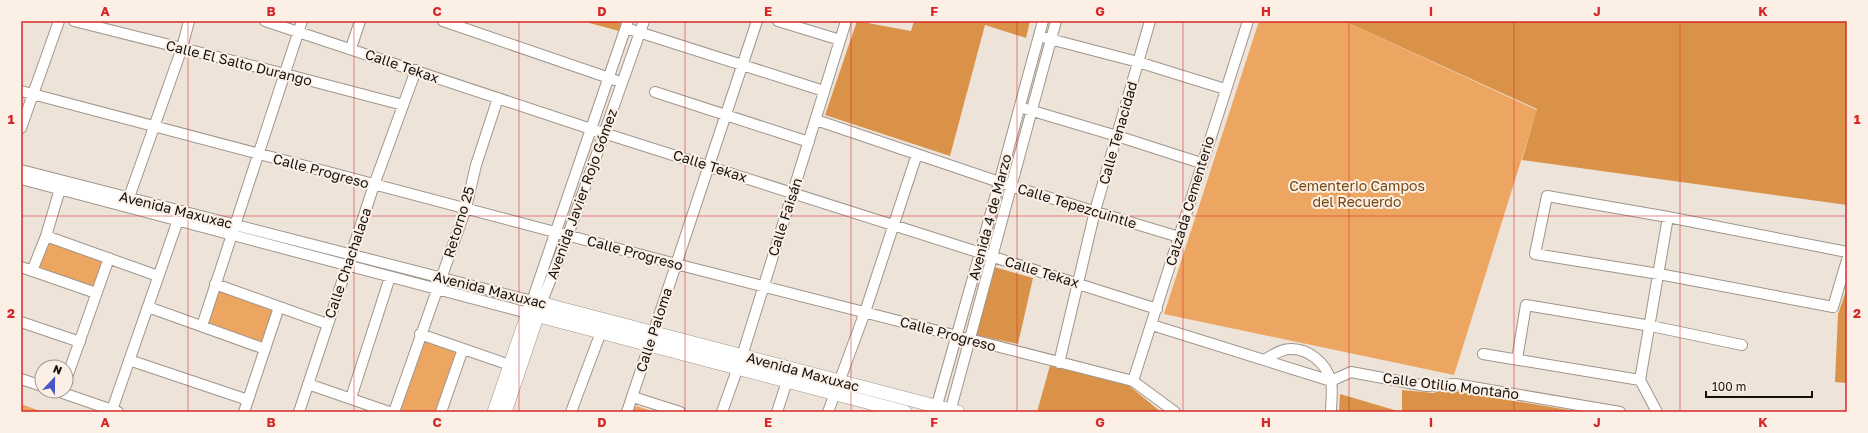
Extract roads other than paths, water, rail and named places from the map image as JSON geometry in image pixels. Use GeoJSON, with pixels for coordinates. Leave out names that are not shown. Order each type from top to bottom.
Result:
{"type":"FeatureCollection","features":[{"type":"Feature","properties":{"kind":"main road","name":"Avenida Maxuxac"},"geometry":{"type":"LineString","coordinates":[[535,308],[740,362],[838,381],[936,409],[953,411]]}},
{"type":"Feature","properties":{"kind":"main road","name":"Avenida Javier Rojo Gómez"},"geometry":{"type":"LineString","coordinates":[[494,412],[510,365],[535,308]]}},
{"type":"Feature","properties":{"kind":"main road","name":"Avenida Javier Rojo Gómez"},"geometry":{"type":"LineString","coordinates":[[505,412],[535,308]]}},
{"type":"Feature","properties":{"kind":"main road","name":"Avenida Maxuxac"},"geometry":{"type":"LineString","coordinates":[[570,318],[601,332],[652,339]]}},
{"type":"Feature","properties":{"kind":"main road","name":"Avenida Maxuxac"},"geometry":{"type":"LineString","coordinates":[[740,362],[787,381],[905,412]]}},
{"type":"Feature","properties":{"kind":"street"},"geometry":{"type":"LineString","coordinates":[[21,128],[59,21]]}},
{"type":"Feature","properties":{"kind":"street","name":"Calle El Salto Durango"},"geometry":{"type":"LineString","coordinates":[[74,21],[403,105]]}},
{"type":"Feature","properties":{"kind":"street"},"geometry":{"type":"LineString","coordinates":[[127,202],[182,48],[189,21]]}},
{"type":"Feature","properties":{"kind":"street","name":"Calle Tekax"},"geometry":{"type":"LineString","coordinates":[[265,21],[351,48],[591,129],[1157,309]]}},
{"type":"Feature","properties":{"kind":"street"},"geometry":{"type":"LineString","coordinates":[[202,326],[302,21]]}},
{"type":"Feature","properties":{"kind":"street"},"geometry":{"type":"LineString","coordinates":[[351,48],[360,21]]}},
{"type":"Feature","properties":{"kind":"street"},"geometry":{"type":"LineString","coordinates":[[443,21],[622,82]]}},
{"type":"Feature","properties":{"kind":"street","name":"Avenida Javier Rojo Gómez"},"geometry":{"type":"LineString","coordinates":[[535,308],[568,235],[644,21]]}},
{"type":"Feature","properties":{"kind":"street","name":"Calle Paloma"},"geometry":{"type":"LineString","coordinates":[[627,412],[757,21]]}},
{"type":"Feature","properties":{"kind":"street"},"geometry":{"type":"LineString","coordinates":[[778,21],[840,40]]}},
{"type":"Feature","properties":{"kind":"street","name":"Calle Faisán"},"geometry":{"type":"LineString","coordinates":[[722,412],[740,362],[846,21]]}},
{"type":"Feature","properties":{"kind":"street","name":"Avenida 4 de Marzo"},"geometry":{"type":"LineString","coordinates":[[936,409],[1020,108],[1042,21]]}},
{"type":"Feature","properties":{"kind":"street","name":"Avenida 4 de Marzo"},"geometry":{"type":"LineString","coordinates":[[953,411],[970,340],[1056,21]]}},
{"type":"Feature","properties":{"kind":"street","name":"Calle Tenacidad"},"geometry":{"type":"LineString","coordinates":[[1058,363],[1095,210],[1150,21]]}},
{"type":"Feature","properties":{"kind":"street","name":"Calzada Cementerio"},"geometry":{"type":"LineString","coordinates":[[1133,381],[1180,237],[1224,89],[1248,21]]}},
{"type":"Feature","properties":{"kind":"street"},"geometry":{"type":"LineString","coordinates":[[627,24],[641,32],[743,66],[824,90]]}},
{"type":"Feature","properties":{"kind":"street","name":"Avenida Javier Rojo Gómez"},"geometry":{"type":"LineString","coordinates":[[535,308],[557,232],[627,24]]}},
{"type":"Feature","properties":{"kind":"street"},"geometry":{"type":"LineString","coordinates":[[1039,36],[1138,62],[1224,89]]}},
{"type":"Feature","properties":{"kind":"street","name":"Calle Chachalaca"},"geometry":{"type":"LineString","coordinates":[[299,412],[374,185],[416,70]]}},
{"type":"Feature","properties":{"kind":"street","name":"Calle Progreso"},"geometry":{"type":"LineString","coordinates":[[21,91],[676,264],[1133,381]]}},
{"type":"Feature","properties":{"kind":"street"},"geometry":{"type":"LineString","coordinates":[[655,92],[727,114],[809,142]]}},
{"type":"Feature","properties":{"kind":"street","name":"Retorno 25"},"geometry":{"type":"LineString","coordinates":[[394,412],[420,334],[466,208],[476,165],[498,98]]}},
{"type":"Feature","properties":{"kind":"street"},"geometry":{"type":"LineString","coordinates":[[1020,108],[1117,136],[1201,163]]}},
{"type":"Feature","properties":{"kind":"street","name":"Calle Tepezcuintle"},"geometry":{"type":"LineString","coordinates":[[816,120],[1011,186],[1095,210],[1180,237]]}},
{"type":"Feature","properties":{"kind":"street"},"geometry":{"type":"LineString","coordinates":[[828,412],[838,381],[865,312],[917,154]]}},
{"type":"Feature","properties":{"kind":"street","name":"Avenida Maxuxac"},"geometry":{"type":"LineString","coordinates":[[21,170],[127,202],[233,230],[390,277],[493,304],[535,308]]}},
{"type":"Feature","properties":{"kind":"street","name":"Avenida Maxuxac"},"geometry":{"type":"LineString","coordinates":[[21,179],[60,189],[127,202],[178,220],[351,255],[495,292],[535,308]]}},
{"type":"Feature","properties":{"kind":"street"},"geometry":{"type":"LineString","coordinates":[[32,271],[46,236],[60,189]]}},
{"type":"Feature","properties":{"kind":"street"},"geometry":{"type":"LineString","coordinates":[[1847,252],[1668,217],[1547,196],[1535,254],[1659,274],[1833,307],[1847,260]]}},
{"type":"Feature","properties":{"kind":"street"},"geometry":{"type":"LineString","coordinates":[[1657,412],[1640,380],[1651,326],[1668,217]]}},
{"type":"Feature","properties":{"kind":"street"},"geometry":{"type":"LineString","coordinates":[[74,396],[115,411],[129,360],[178,220]]}},
{"type":"Feature","properties":{"kind":"street"},"geometry":{"type":"LineString","coordinates":[[46,236],[158,276]]}},
{"type":"Feature","properties":{"kind":"street"},"geometry":{"type":"LineString","coordinates":[[74,359],[109,258]]}},
{"type":"Feature","properties":{"kind":"street"},"geometry":{"type":"LineString","coordinates":[[21,267],[96,293]]}},
{"type":"Feature","properties":{"kind":"street"},"geometry":{"type":"LineString","coordinates":[[351,398],[390,277]]}},
{"type":"Feature","properties":{"kind":"street"},"geometry":{"type":"LineString","coordinates":[[215,284],[327,324]]}},
{"type":"Feature","properties":{"kind":"street"},"geometry":{"type":"LineString","coordinates":[[493,304],[495,292]]}},
{"type":"Feature","properties":{"kind":"street"},"geometry":{"type":"LineString","coordinates":[[1517,359],[1526,305],[1651,326],[1742,344]]}},
{"type":"Feature","properties":{"kind":"street"},"geometry":{"type":"LineString","coordinates":[[148,307],[265,349]]}},
{"type":"Feature","properties":{"kind":"street"},"geometry":{"type":"LineString","coordinates":[[244,412],[280,307]]}},
{"type":"Feature","properties":{"kind":"street"},"geometry":{"type":"LineString","coordinates":[[21,322],[80,342]]}},
{"type":"Feature","properties":{"kind":"street"},"geometry":{"type":"LineString","coordinates":[[1152,325],[1331,381]]}},
{"type":"Feature","properties":{"kind":"street"},"geometry":{"type":"LineString","coordinates":[[571,412],[601,332]]}},
{"type":"Feature","properties":{"kind":"street"},"geometry":{"type":"LineString","coordinates":[[420,334],[510,365]]}},
{"type":"Feature","properties":{"kind":"street"},"geometry":{"type":"LineString","coordinates":[[1264,360],[1289,348],[1302,350],[1314,355],[1325,368],[1331,381],[1331,412]]}},
{"type":"Feature","properties":{"kind":"street"},"geometry":{"type":"LineString","coordinates":[[441,412],[463,349]]}},
{"type":"Feature","properties":{"kind":"street"},"geometry":{"type":"LineString","coordinates":[[1483,354],[1640,380]]}},
{"type":"Feature","properties":{"kind":"street"},"geometry":{"type":"LineString","coordinates":[[129,360],[248,400]]}},
{"type":"Feature","properties":{"kind":"street","name":"Calle Otilio Montaño"},"geometry":{"type":"LineString","coordinates":[[1331,381],[1351,372],[1426,386],[1454,384],[1620,412]]}},
{"type":"Feature","properties":{"kind":"street"},"geometry":{"type":"LineString","coordinates":[[21,379],[34,383]]}},
{"type":"Feature","properties":{"kind":"street"},"geometry":{"type":"LineString","coordinates":[[777,412],[787,381]]}},
{"type":"Feature","properties":{"kind":"street"},"geometry":{"type":"LineString","coordinates":[[1133,381],[1175,412]]}},
{"type":"Feature","properties":{"kind":"street"},"geometry":{"type":"LineString","coordinates":[[308,384],[389,412]]}},
{"type":"Feature","properties":{"kind":"street"},"geometry":{"type":"LineString","coordinates":[[632,397],[662,409],[680,412]]}},
{"type":"Feature","properties":{"kind":"park label","name":"Cementerio Campos del Recuerdo"},"geometry":{"type":"Point","coordinates":[1357,194]}}]}
